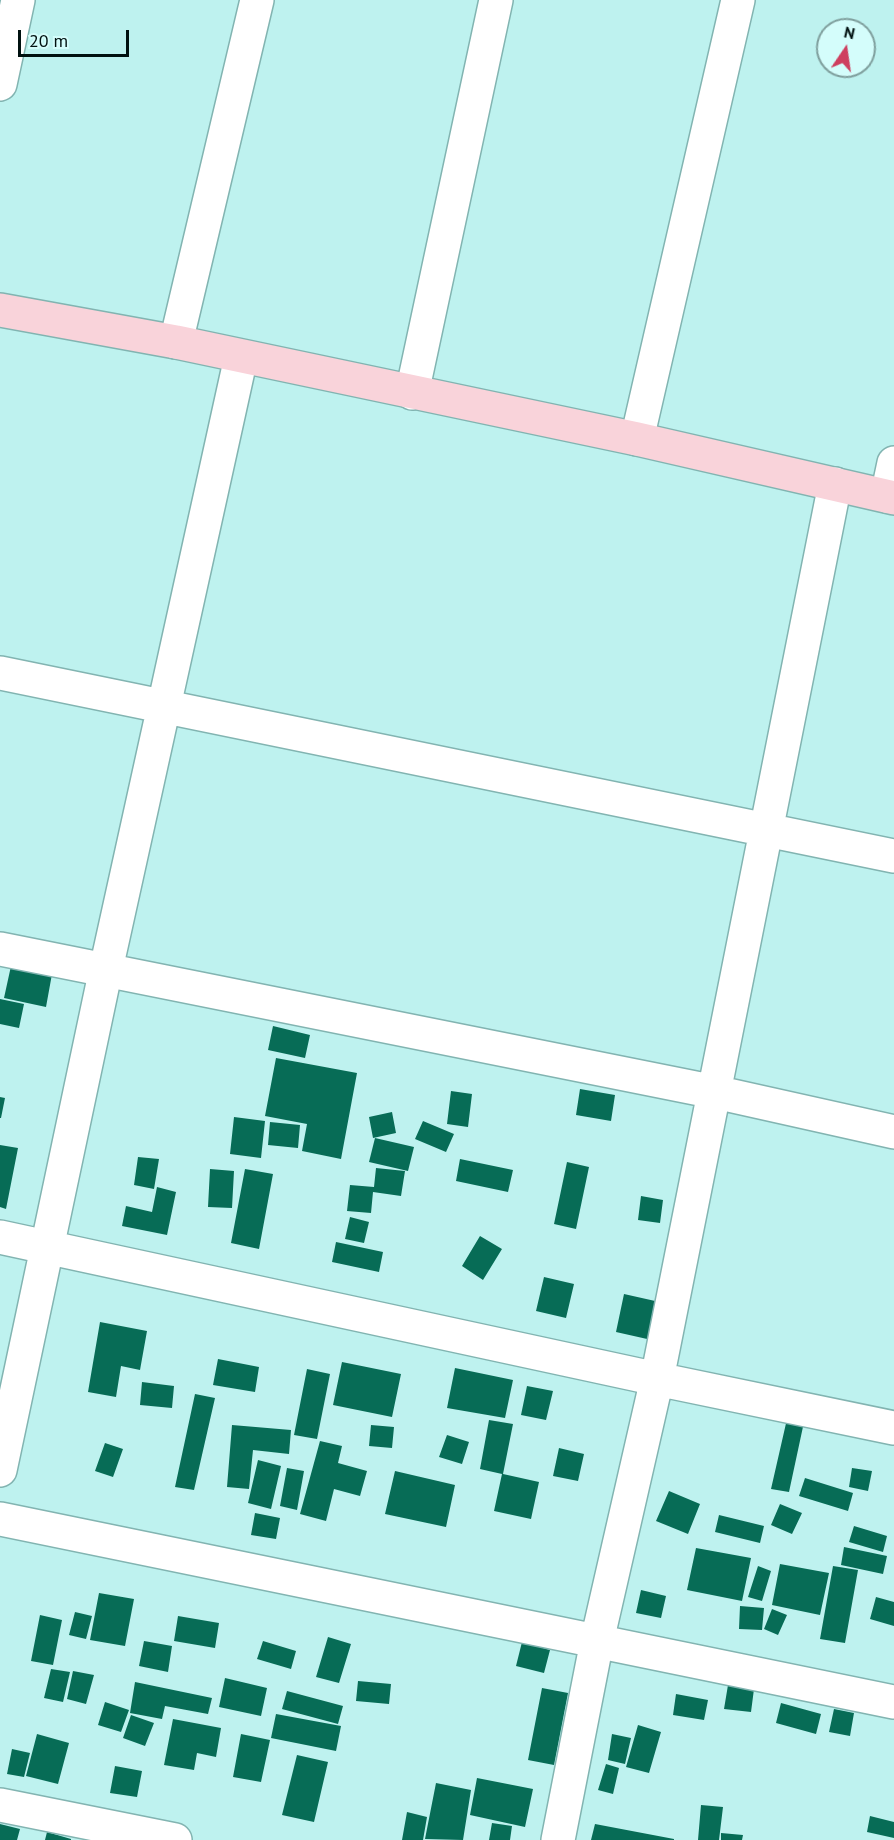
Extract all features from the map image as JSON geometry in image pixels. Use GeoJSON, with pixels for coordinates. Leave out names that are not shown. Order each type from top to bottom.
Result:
{"type":"FeatureCollection","features":[{"type":"Feature","properties":{"kind":"street"},"geometry":{"type":"LineString","coordinates":[[0,84],[18,0]]}},
{"type":"Feature","properties":{"kind":"street"},"geometry":{"type":"LineString","coordinates":[[176,342],[257,0]]}},
{"type":"Feature","properties":{"kind":"street"},"geometry":{"type":"LineString","coordinates":[[412,393],[496,0]]}},
{"type":"Feature","properties":{"kind":"street"},"geometry":{"type":"LineString","coordinates":[[637,439],[738,0]]}},
{"type":"Feature","properties":{"kind":"street"},"geometry":{"type":"LineString","coordinates":[[0,310],[176,342],[637,439],[890,497],[894,463]]}},
{"type":"Feature","properties":{"kind":"street"},"geometry":{"type":"LineString","coordinates":[[0,1470],[106,969],[241,357]]}},
{"type":"Feature","properties":{"kind":"street"},"geometry":{"type":"LineString","coordinates":[[558,1840],[597,1641],[657,1379],[716,1092],[835,484]]}},
{"type":"Feature","properties":{"kind":"street"},"geometry":{"type":"LineString","coordinates":[[0,673],[894,856]]}},
{"type":"Feature","properties":{"kind":"street"},"geometry":{"type":"LineString","coordinates":[[0,949],[716,1092],[894,1132]]}},
{"type":"Feature","properties":{"kind":"street"},"geometry":{"type":"LineString","coordinates":[[0,1237],[894,1428]]}},
{"type":"Feature","properties":{"kind":"street"},"geometry":{"type":"LineString","coordinates":[[0,1519],[894,1702]]}},
{"type":"Feature","properties":{"kind":"street"},"geometry":{"type":"LineString","coordinates":[[0,1805],[175,1840]]}},
{"type":"Feature","properties":{"kind":"building"},"geometry":{"type":"Polygon","coordinates":[[[11,966],[52,974],[46,1007],[4,998],[11,966]]]}},
{"type":"Feature","properties":{"kind":"building"},"geometry":{"type":"Polygon","coordinates":[[[0,999],[24,1004],[19,1028],[0,1024],[0,999]]]}},
{"type":"Feature","properties":{"kind":"building"},"geometry":{"type":"Polygon","coordinates":[[[273,1026],[310,1035],[305,1058],[268,1050],[273,1026]]]}},
{"type":"Feature","properties":{"kind":"building"},"geometry":{"type":"Polygon","coordinates":[[[276,1058],[357,1073],[341,1159],[302,1151],[307,1124],[265,1116],[276,1058]]]}},
{"type":"Feature","properties":{"kind":"building"},"geometry":{"type":"Polygon","coordinates":[[[580,1089],[615,1095],[611,1121],[576,1115],[580,1089]]]}},
{"type":"Feature","properties":{"kind":"building"},"geometry":{"type":"Polygon","coordinates":[[[451,1091],[472,1094],[468,1127],[447,1124],[451,1091]]]}},
{"type":"Feature","properties":{"kind":"building"},"geometry":{"type":"Polygon","coordinates":[[[0,1097],[5,1098],[1,1118],[0,1118],[0,1097]]]}},
{"type":"Feature","properties":{"kind":"building"},"geometry":{"type":"Polygon","coordinates":[[[392,1112],[396,1133],[373,1138],[369,1117],[392,1112]]]}},
{"type":"Feature","properties":{"kind":"building"},"geometry":{"type":"Polygon","coordinates":[[[234,1117],[265,1121],[261,1158],[230,1154],[234,1117]]]}},
{"type":"Feature","properties":{"kind":"building"},"geometry":{"type":"Polygon","coordinates":[[[423,1121],[454,1134],[446,1152],[415,1139],[423,1121]]]}},
{"type":"Feature","properties":{"kind":"building"},"geometry":{"type":"Polygon","coordinates":[[[270,1122],[300,1125],[298,1148],[268,1145],[270,1122]]]}},
{"type":"Feature","properties":{"kind":"building"},"geometry":{"type":"Polygon","coordinates":[[[375,1138],[414,1147],[408,1171],[369,1162],[375,1138]]]}},
{"type":"Feature","properties":{"kind":"building"},"geometry":{"type":"Polygon","coordinates":[[[0,1145],[18,1148],[6,1209],[0,1207],[0,1145]]]}},
{"type":"Feature","properties":{"kind":"building"},"geometry":{"type":"Polygon","coordinates":[[[138,1157],[159,1159],[154,1189],[134,1185],[138,1157]]]}},
{"type":"Feature","properties":{"kind":"building"},"geometry":{"type":"Polygon","coordinates":[[[460,1159],[513,1170],[508,1192],[456,1181],[460,1159]]]}},
{"type":"Feature","properties":{"kind":"building"},"geometry":{"type":"Polygon","coordinates":[[[567,1162],[589,1167],[576,1229],[554,1224],[567,1162]]]}},
{"type":"Feature","properties":{"kind":"building"},"geometry":{"type":"Polygon","coordinates":[[[376,1168],[405,1171],[401,1196],[373,1192],[371,1213],[347,1211],[350,1185],[374,1187],[376,1168]]]}},
{"type":"Feature","properties":{"kind":"building"},"geometry":{"type":"Polygon","coordinates":[[[210,1169],[234,1171],[232,1208],[208,1207],[210,1169]]]}},
{"type":"Feature","properties":{"kind":"building"},"geometry":{"type":"Polygon","coordinates":[[[245,1169],[273,1174],[259,1249],[231,1243],[245,1169]]]}},
{"type":"Feature","properties":{"kind":"building"},"geometry":{"type":"Polygon","coordinates":[[[157,1187],[176,1192],[167,1235],[122,1226],[126,1206],[152,1212],[157,1187]]]}},
{"type":"Feature","properties":{"kind":"building"},"geometry":{"type":"Polygon","coordinates":[[[641,1196],[663,1200],[660,1223],[638,1220],[641,1196]]]}},
{"type":"Feature","properties":{"kind":"building"},"geometry":{"type":"Polygon","coordinates":[[[350,1217],[369,1222],[364,1243],[345,1239],[350,1217]]]}},
{"type":"Feature","properties":{"kind":"building"},"geometry":{"type":"Polygon","coordinates":[[[480,1236],[502,1249],[483,1280],[462,1266],[480,1236]]]}},
{"type":"Feature","properties":{"kind":"building"},"geometry":{"type":"Polygon","coordinates":[[[336,1242],[383,1252],[379,1272],[332,1262],[336,1242]]]}},
{"type":"Feature","properties":{"kind":"building"},"geometry":{"type":"Polygon","coordinates":[[[544,1277],[574,1284],[566,1318],[536,1311],[544,1277]]]}},
{"type":"Feature","properties":{"kind":"building"},"geometry":{"type":"Polygon","coordinates":[[[624,1294],[664,1303],[656,1341],[616,1332],[624,1294]]]}},
{"type":"Feature","properties":{"kind":"building"},"geometry":{"type":"Polygon","coordinates":[[[100,1322],[147,1331],[140,1370],[121,1366],[116,1397],[88,1392],[100,1322]]]}},
{"type":"Feature","properties":{"kind":"building"},"geometry":{"type":"Polygon","coordinates":[[[218,1359],[259,1367],[255,1392],[213,1385],[218,1359]]]}},
{"type":"Feature","properties":{"kind":"building"},"geometry":{"type":"Polygon","coordinates":[[[342,1362],[401,1374],[392,1417],[333,1405],[342,1362]]]}},
{"type":"Feature","properties":{"kind":"building"},"geometry":{"type":"Polygon","coordinates":[[[455,1368],[513,1380],[505,1418],[447,1408],[455,1368]]]}},
{"type":"Feature","properties":{"kind":"building"},"geometry":{"type":"Polygon","coordinates":[[[307,1369],[330,1374],[317,1439],[294,1435],[307,1369]]]}},
{"type":"Feature","properties":{"kind":"building"},"geometry":{"type":"Polygon","coordinates":[[[142,1382],[174,1386],[172,1408],[140,1405],[142,1382]]]}},
{"type":"Feature","properties":{"kind":"building"},"geometry":{"type":"Polygon","coordinates":[[[527,1386],[553,1391],[546,1420],[521,1415],[527,1386]]]}},
{"type":"Feature","properties":{"kind":"building"},"geometry":{"type":"Polygon","coordinates":[[[195,1394],[215,1398],[194,1490],[175,1487],[195,1394]]]}},
{"type":"Feature","properties":{"kind":"building"},"geometry":{"type":"Polygon","coordinates":[[[787,1419],[804,1422],[789,1492],[771,1489],[787,1419]]]}},
{"type":"Feature","properties":{"kind":"building"},"geometry":{"type":"Polygon","coordinates":[[[489,1420],[513,1424],[503,1474],[539,1482],[531,1519],[494,1511],[502,1474],[480,1469],[489,1420]]]}},
{"type":"Feature","properties":{"kind":"building"},"geometry":{"type":"Polygon","coordinates":[[[232,1425],[291,1430],[289,1454],[253,1450],[249,1489],[227,1487],[232,1425]]]}},
{"type":"Feature","properties":{"kind":"building"},"geometry":{"type":"Polygon","coordinates":[[[371,1425],[394,1427],[392,1448],[369,1446],[371,1425]]]}},
{"type":"Feature","properties":{"kind":"building"},"geometry":{"type":"Polygon","coordinates":[[[447,1435],[469,1442],[462,1464],[439,1457],[447,1435]]]}},
{"type":"Feature","properties":{"kind":"building"},"geometry":{"type":"Polygon","coordinates":[[[320,1441],[342,1446],[338,1463],[367,1471],[360,1496],[334,1489],[326,1521],[300,1514],[320,1441]]]}},
{"type":"Feature","properties":{"kind":"building"},"geometry":{"type":"Polygon","coordinates":[[[105,1443],[123,1449],[113,1477],[95,1471],[105,1443]]]}},
{"type":"Feature","properties":{"kind":"building"},"geometry":{"type":"Polygon","coordinates":[[[559,1448],[584,1454],[578,1481],[553,1476],[559,1448]]]}},
{"type":"Feature","properties":{"kind":"building"},"geometry":{"type":"Polygon","coordinates":[[[258,1460],[281,1466],[271,1509],[248,1503],[258,1460]]]}},
{"type":"Feature","properties":{"kind":"building"},"geometry":{"type":"Polygon","coordinates":[[[287,1468],[304,1471],[297,1510],[280,1506],[287,1468]]]}},
{"type":"Feature","properties":{"kind":"building"},"geometry":{"type":"Polygon","coordinates":[[[852,1468],[872,1471],[868,1491],[849,1487],[852,1468]]]}},
{"type":"Feature","properties":{"kind":"building"},"geometry":{"type":"Polygon","coordinates":[[[395,1471],[455,1485],[446,1527],[385,1514],[395,1471]]]}},
{"type":"Feature","properties":{"kind":"building"},"geometry":{"type":"Polygon","coordinates":[[[805,1478],[853,1493],[848,1511],[799,1496],[805,1478]]]}},
{"type":"Feature","properties":{"kind":"building"},"geometry":{"type":"Polygon","coordinates":[[[669,1491],[700,1504],[688,1534],[656,1521],[669,1491]]]}},
{"type":"Feature","properties":{"kind":"building"},"geometry":{"type":"Polygon","coordinates":[[[780,1504],[802,1513],[792,1534],[771,1525],[780,1504]]]}},
{"type":"Feature","properties":{"kind":"building"},"geometry":{"type":"Polygon","coordinates":[[[255,1513],[280,1518],[276,1539],[251,1535],[255,1513]]]}},
{"type":"Feature","properties":{"kind":"building"},"geometry":{"type":"Polygon","coordinates":[[[719,1515],[764,1526],[760,1543],[715,1532],[719,1515]]]}},
{"type":"Feature","properties":{"kind":"building"},"geometry":{"type":"Polygon","coordinates":[[[854,1526],[887,1536],[883,1552],[849,1542],[854,1526]]]}},
{"type":"Feature","properties":{"kind":"building"},"geometry":{"type":"Polygon","coordinates":[[[844,1547],[887,1556],[883,1574],[841,1565],[844,1547]]]}},
{"type":"Feature","properties":{"kind":"building"},"geometry":{"type":"Polygon","coordinates":[[[696,1548],[751,1558],[742,1601],[687,1590],[696,1548]]]}},
{"type":"Feature","properties":{"kind":"building"},"geometry":{"type":"Polygon","coordinates":[[[780,1564],[829,1573],[820,1615],[772,1605],[780,1564]]]}},
{"type":"Feature","properties":{"kind":"building"},"geometry":{"type":"Polygon","coordinates":[[[758,1566],[771,1571],[762,1601],[748,1597],[758,1566]]]}},
{"type":"Feature","properties":{"kind":"building"},"geometry":{"type":"Polygon","coordinates":[[[833,1566],[858,1570],[845,1643],[820,1639],[833,1566]]]}},
{"type":"Feature","properties":{"kind":"building"},"geometry":{"type":"Polygon","coordinates":[[[641,1590],[666,1596],[661,1618],[636,1613],[641,1590]]]}},
{"type":"Feature","properties":{"kind":"building"},"geometry":{"type":"Polygon","coordinates":[[[99,1593],[134,1599],[125,1646],[90,1640],[99,1593]]]}},
{"type":"Feature","properties":{"kind":"building"},"geometry":{"type":"Polygon","coordinates":[[[876,1597],[894,1602],[894,1626],[870,1619],[876,1597]]]}},
{"type":"Feature","properties":{"kind":"building"},"geometry":{"type":"Polygon","coordinates":[[[740,1606],[764,1608],[762,1630],[739,1629],[740,1606]]]}},
{"type":"Feature","properties":{"kind":"building"},"geometry":{"type":"Polygon","coordinates":[[[772,1609],[787,1615],[778,1635],[764,1629],[772,1609]]]}},
{"type":"Feature","properties":{"kind":"building"},"geometry":{"type":"Polygon","coordinates":[[[75,1612],[92,1616],[86,1639],[69,1635],[75,1612]]]}},
{"type":"Feature","properties":{"kind":"building"},"geometry":{"type":"Polygon","coordinates":[[[40,1615],[62,1620],[53,1665],[31,1661],[40,1615]]]}},
{"type":"Feature","properties":{"kind":"building"},"geometry":{"type":"Polygon","coordinates":[[[178,1616],[219,1623],[215,1648],[174,1641],[178,1616]]]}},
{"type":"Feature","properties":{"kind":"building"},"geometry":{"type":"Polygon","coordinates":[[[328,1637],[351,1644],[339,1683],[316,1677],[328,1637]]]}},
{"type":"Feature","properties":{"kind":"building"},"geometry":{"type":"Polygon","coordinates":[[[144,1641],[172,1646],[168,1672],[139,1666],[144,1641]]]}},
{"type":"Feature","properties":{"kind":"building"},"geometry":{"type":"Polygon","coordinates":[[[263,1641],[296,1651],[291,1669],[257,1659],[263,1641]]]}},
{"type":"Feature","properties":{"kind":"building"},"geometry":{"type":"Polygon","coordinates":[[[522,1642],[550,1650],[544,1673],[516,1666],[522,1642]]]}},
{"type":"Feature","properties":{"kind":"building"},"geometry":{"type":"Polygon","coordinates":[[[51,1669],[70,1672],[63,1702],[44,1698],[51,1669]]]}},
{"type":"Feature","properties":{"kind":"building"},"geometry":{"type":"Polygon","coordinates":[[[73,1671],[94,1675],[86,1704],[67,1699],[73,1671]]]}},
{"type":"Feature","properties":{"kind":"building"},"geometry":{"type":"Polygon","coordinates":[[[225,1678],[267,1688],[261,1716],[219,1707],[225,1678]]]}},
{"type":"Feature","properties":{"kind":"building"},"geometry":{"type":"Polygon","coordinates":[[[358,1681],[391,1684],[389,1704],[356,1701],[358,1681]]]}},
{"type":"Feature","properties":{"kind":"building"},"geometry":{"type":"Polygon","coordinates":[[[135,1682],[212,1698],[208,1714],[165,1706],[162,1719],[130,1713],[135,1682]]]}},
{"type":"Feature","properties":{"kind":"building"},"geometry":{"type":"Polygon","coordinates":[[[728,1685],[754,1689],[751,1712],[724,1709],[728,1685]]]}},
{"type":"Feature","properties":{"kind":"building"},"geometry":{"type":"Polygon","coordinates":[[[542,1688],[568,1693],[554,1765],[528,1760],[542,1688]]]}},
{"type":"Feature","properties":{"kind":"building"},"geometry":{"type":"Polygon","coordinates":[[[287,1691],[343,1706],[338,1724],[282,1709],[287,1691]]]}},
{"type":"Feature","properties":{"kind":"building"},"geometry":{"type":"Polygon","coordinates":[[[676,1694],[708,1700],[704,1720],[673,1715],[676,1694]]]}},
{"type":"Feature","properties":{"kind":"building"},"geometry":{"type":"Polygon","coordinates":[[[105,1702],[129,1710],[121,1732],[98,1725],[105,1702]]]}},
{"type":"Feature","properties":{"kind":"building"},"geometry":{"type":"Polygon","coordinates":[[[781,1703],[821,1714],[816,1734],[776,1723],[781,1703]]]}},
{"type":"Feature","properties":{"kind":"building"},"geometry":{"type":"Polygon","coordinates":[[[834,1709],[854,1713],[850,1736],[829,1732],[834,1709]]]}},
{"type":"Feature","properties":{"kind":"building"},"geometry":{"type":"Polygon","coordinates":[[[276,1714],[341,1726],[336,1751],[271,1738],[276,1714]]]}},
{"type":"Feature","properties":{"kind":"building"},"geometry":{"type":"Polygon","coordinates":[[[131,1715],[154,1723],[145,1746],[123,1738],[131,1715]]]}},
{"type":"Feature","properties":{"kind":"building"},"geometry":{"type":"Polygon","coordinates":[[[173,1719],[221,1728],[216,1757],[197,1753],[194,1770],[164,1765],[173,1719]]]}},
{"type":"Feature","properties":{"kind":"building"},"geometry":{"type":"Polygon","coordinates":[[[638,1725],[661,1732],[649,1773],[626,1767],[638,1725]]]}},
{"type":"Feature","properties":{"kind":"building"},"geometry":{"type":"Polygon","coordinates":[[[37,1734],[69,1743],[58,1784],[26,1776],[37,1734]]]}},
{"type":"Feature","properties":{"kind":"building"},"geometry":{"type":"Polygon","coordinates":[[[241,1734],[270,1740],[261,1782],[233,1777],[241,1734]]]}},
{"type":"Feature","properties":{"kind":"building"},"geometry":{"type":"Polygon","coordinates":[[[612,1734],[631,1738],[625,1764],[608,1760],[612,1734]]]}},
{"type":"Feature","properties":{"kind":"building"},"geometry":{"type":"Polygon","coordinates":[[[12,1749],[30,1753],[24,1777],[7,1774],[12,1749]]]}},
{"type":"Feature","properties":{"kind":"building"},"geometry":{"type":"Polygon","coordinates":[[[297,1755],[328,1762],[314,1822],[282,1815],[297,1755]]]}},
{"type":"Feature","properties":{"kind":"building"},"geometry":{"type":"Polygon","coordinates":[[[606,1764],[619,1768],[613,1794],[598,1790],[606,1764]]]}},
{"type":"Feature","properties":{"kind":"building"},"geometry":{"type":"Polygon","coordinates":[[[115,1766],[142,1771],[137,1797],[110,1793],[115,1766]]]}},
{"type":"Feature","properties":{"kind":"building"},"geometry":{"type":"Polygon","coordinates":[[[477,1778],[533,1789],[525,1827],[470,1815],[477,1778]]]}},
{"type":"Feature","properties":{"kind":"building"},"geometry":{"type":"Polygon","coordinates":[[[436,1783],[471,1790],[463,1840],[425,1839],[436,1783]]]}},
{"type":"Feature","properties":{"kind":"building"},"geometry":{"type":"Polygon","coordinates":[[[701,1805],[723,1807],[719,1840],[698,1840],[701,1805]]]}},
{"type":"Feature","properties":{"kind":"building"},"geometry":{"type":"Polygon","coordinates":[[[407,1812],[427,1817],[423,1840],[402,1840],[407,1812]]]}},
{"type":"Feature","properties":{"kind":"building"},"geometry":{"type":"Polygon","coordinates":[[[870,1816],[894,1822],[894,1838],[867,1832],[870,1816]]]}},
{"type":"Feature","properties":{"kind":"building"},"geometry":{"type":"Polygon","coordinates":[[[492,1823],[512,1826],[510,1840],[489,1840],[492,1823]]]}},
{"type":"Feature","properties":{"kind":"building"},"geometry":{"type":"Polygon","coordinates":[[[0,1824],[20,1829],[17,1840],[0,1840],[0,1824]]]}},
{"type":"Feature","properties":{"kind":"building"},"geometry":{"type":"Polygon","coordinates":[[[595,1824],[674,1839],[674,1840],[591,1840],[595,1824]]]}},
{"type":"Feature","properties":{"kind":"building"},"geometry":{"type":"Polygon","coordinates":[[[47,1832],[71,1839],[71,1840],[45,1840],[47,1832]]]}},
{"type":"Feature","properties":{"kind":"building"},"geometry":{"type":"Polygon","coordinates":[[[721,1833],[743,1835],[742,1840],[721,1840],[721,1833]]]}}]}
